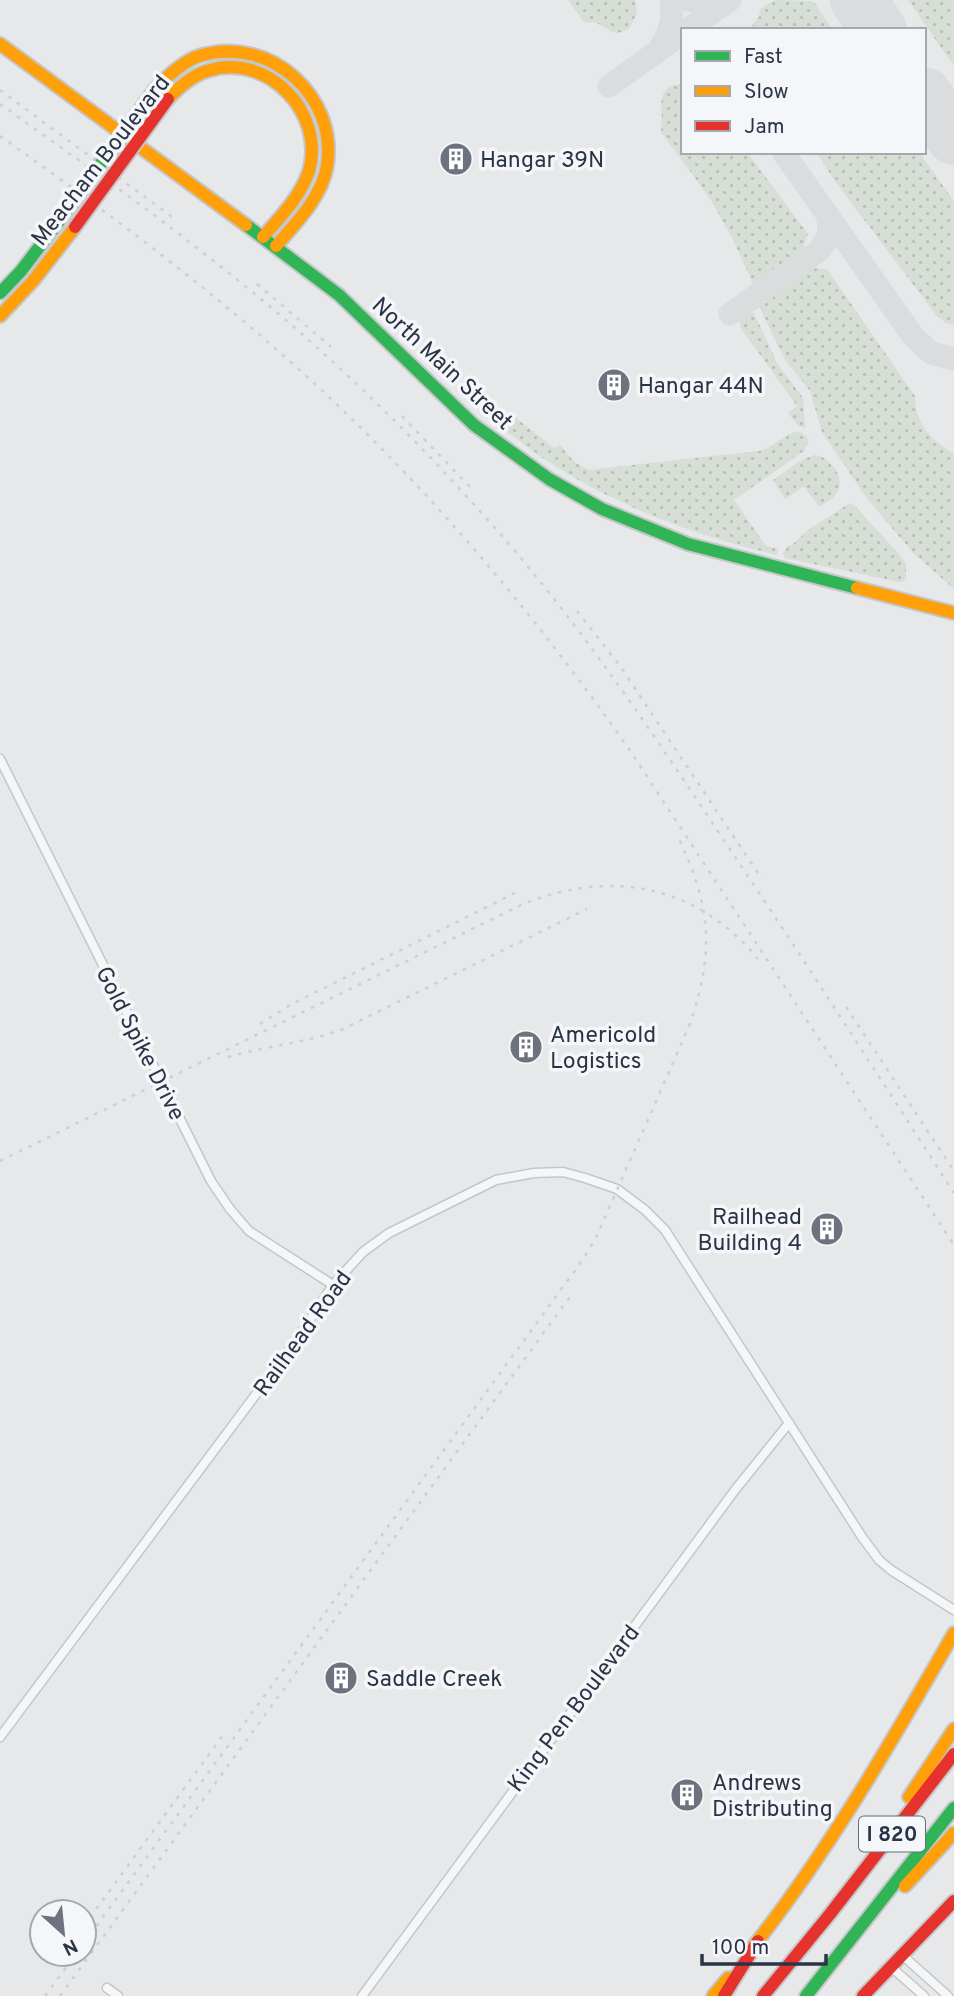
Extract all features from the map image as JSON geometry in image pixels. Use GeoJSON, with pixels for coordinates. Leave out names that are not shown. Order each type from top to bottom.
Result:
{"type":"FeatureCollection","features":[{"type":"Feature","properties":{"kind":"main road","name":"North Main Street"},"geometry":{"type":"LineString","coordinates":[[0,44],[343,298],[472,424],[568,493],[646,530],[688,544],[954,613]]}},
{"type":"Feature","properties":{"kind":"main road","name":"Meacham Boulevard"},"geometry":{"type":"LineString","coordinates":[[0,293],[21,271],[155,89],[174,70],[203,55],[232,51],[267,57],[293,72],[318,101],[328,134],[327,164],[318,191],[276,246]]}},
{"type":"Feature","properties":{"kind":"main road","name":"Meacham Boulevard"},"geometry":{"type":"LineString","coordinates":[[0,316],[33,281],[75,227],[168,99],[183,83],[208,70],[232,68],[261,72],[282,84],[303,109],[312,136],[311,162],[304,184],[263,237]]}},
{"type":"Feature","properties":{"kind":"main road"},"geometry":{"type":"LineString","coordinates":[[713,1996],[790,1900],[880,1762],[954,1633]]}},
{"type":"Feature","properties":{"kind":"main road"},"geometry":{"type":"LineString","coordinates":[[831,1914],[954,1729]]}},
{"type":"Feature","properties":{"kind":"main road","name":"I 820"},"geometry":{"type":"LineString","coordinates":[[763,1996],[831,1914],[954,1754]]}},
{"type":"Feature","properties":{"kind":"main road","name":"I 820"},"geometry":{"type":"LineString","coordinates":[[806,1996],[954,1808]]}},
{"type":"Feature","properties":{"kind":"main road"},"geometry":{"type":"LineString","coordinates":[[867,1921],[896,1896],[954,1833]]}},
{"type":"Feature","properties":{"kind":"main road"},"geometry":{"type":"LineString","coordinates":[[863,1996],[954,1901]]}},
{"type":"Feature","properties":{"kind":"main road"},"geometry":{"type":"LineString","coordinates":[[724,1996],[758,1941]]}},
{"type":"Feature","properties":{"kind":"street","name":"Gold Spike Drive"},"geometry":{"type":"LineString","coordinates":[[0,759],[211,1181],[248,1231],[333,1285]]}},
{"type":"Feature","properties":{"kind":"street","name":"Railhead Road"},"geometry":{"type":"LineString","coordinates":[[0,1737],[295,1342],[333,1285],[363,1252],[390,1233],[496,1180],[533,1173],[563,1172],[617,1189],[645,1210],[665,1230],[879,1560],[954,1610]]}},
{"type":"Feature","properties":{"kind":"street","name":"King Pen Boulevard"},"geometry":{"type":"LineString","coordinates":[[362,1996],[735,1490],[789,1423]]}},
{"type":"Feature","properties":{"kind":"street"},"geometry":{"type":"LineString","coordinates":[[901,1954],[948,1996]]}},
{"type":"Feature","properties":{"kind":"street"},"geometry":{"type":"LineString","coordinates":[[890,1966],[924,1996]]}},
{"type":"Feature","properties":{"kind":"street"},"geometry":{"type":"LineString","coordinates":[[107,1988],[118,1996]]}},
{"type":"Feature","properties":{"kind":"shaded area"},"geometry":{"type":"Polygon","coordinates":[[[568,0],[635,0],[637,13],[629,29],[615,33],[596,23],[584,22],[568,0]]]}},
{"type":"Feature","properties":{"kind":"shaded area"},"geometry":{"type":"Polygon","coordinates":[[[775,0],[813,1],[832,28],[751,28],[759,17],[760,9],[775,0]]]}},
{"type":"Feature","properties":{"kind":"shaded area"},"geometry":{"type":"Polygon","coordinates":[[[908,0],[954,0],[954,66],[908,0]]]}},
{"type":"Feature","properties":{"kind":"shaded area"},"geometry":{"type":"Polygon","coordinates":[[[681,84],[681,154],[748,154],[808,234],[801,255],[755,288],[709,197],[661,132],[663,95],[673,86],[681,84]]]}},
{"type":"Feature","properties":{"kind":"shaded area"},"geometry":{"type":"Polygon","coordinates":[[[817,154],[920,154],[954,201],[954,325],[937,316],[817,154]]]}},
{"type":"Feature","properties":{"kind":"shaded area"},"geometry":{"type":"Polygon","coordinates":[[[806,268],[827,269],[915,396],[921,423],[938,443],[954,453],[954,589],[913,553],[866,497],[822,432],[810,391],[785,360],[757,302],[806,268]]]}},
{"type":"Feature","properties":{"kind":"shaded area"},"geometry":{"type":"Polygon","coordinates":[[[747,310],[754,313],[777,363],[803,398],[805,428],[798,426],[788,413],[797,406],[740,327],[740,315],[747,310]]]}},
{"type":"Feature","properties":{"kind":"shaded area"},"geometry":{"type":"Polygon","coordinates":[[[511,414],[554,448],[561,445],[573,460],[590,470],[759,451],[792,433],[804,434],[809,441],[804,451],[734,500],[766,546],[778,548],[777,555],[705,535],[600,492],[568,474],[506,431],[504,422],[511,414]]]}},
{"type":"Feature","properties":{"kind":"shaded area"},"geometry":{"type":"Polygon","coordinates":[[[815,455],[826,459],[835,469],[840,481],[837,493],[819,507],[804,486],[785,499],[773,480],[803,459],[815,455]]]}},
{"type":"Feature","properties":{"kind":"shaded area"},"geometry":{"type":"Polygon","coordinates":[[[850,503],[900,555],[906,564],[906,580],[899,582],[785,558],[783,554],[787,546],[850,503]]]}},
{"type":"Feature","properties":{"kind":"taxiway"},"geometry":{"type":"LineString","coordinates":[[660,48],[670,25],[671,0]]}},
{"type":"Feature","properties":{"kind":"taxiway"},"geometry":{"type":"LineString","coordinates":[[688,0],[706,4],[727,0]]}},
{"type":"Feature","properties":{"kind":"taxiway"},"geometry":{"type":"LineString","coordinates":[[690,28],[730,0]]}},
{"type":"Feature","properties":{"kind":"taxiway"},"geometry":{"type":"LineString","coordinates":[[609,86],[681,34]]}},
{"type":"Feature","properties":{"kind":"taxiway"},"geometry":{"type":"LineString","coordinates":[[784,154],[913,336],[931,353],[954,359]]}},
{"type":"Feature","properties":{"kind":"taxiway"},"geometry":{"type":"LineString","coordinates":[[730,314],[820,250],[829,234],[828,216]]}},
{"type":"Feature","properties":{"kind":"runway"},"geometry":{"type":"LineString","coordinates":[[858,0],[878,28]]}},
{"type":"Feature","properties":{"kind":"runway"},"geometry":{"type":"LineString","coordinates":[[926,98],[954,137]]}},
{"type":"Feature","properties":{"kind":"railway"},"geometry":{"type":"LineString","coordinates":[[0,90],[172,217]]}},
{"type":"Feature","properties":{"kind":"railway"},"geometry":{"type":"LineString","coordinates":[[0,104],[174,230],[266,303],[335,364],[401,428],[495,528],[584,637],[638,714],[777,920],[954,1193]]}},
{"type":"Feature","properties":{"kind":"railway"},"geometry":{"type":"LineString","coordinates":[[0,136],[141,239],[276,349],[399,466],[469,543],[535,623],[629,749],[954,1245]]}},
{"type":"Feature","properties":{"kind":"railway"},"geometry":{"type":"LineString","coordinates":[[257,284],[331,347]]}},
{"type":"Feature","properties":{"kind":"railway"},"geometry":{"type":"LineString","coordinates":[[402,416],[472,489]]}},
{"type":"Feature","properties":{"kind":"railway"},"geometry":{"type":"LineString","coordinates":[[577,611],[620,666],[762,879]]}},
{"type":"Feature","properties":{"kind":"railway"},"geometry":{"type":"LineString","coordinates":[[98,1924],[595,1240],[690,1024],[698,998],[706,950],[706,928],[697,884],[677,835]]}},
{"type":"Feature","properties":{"kind":"railway"},"geometry":{"type":"LineString","coordinates":[[0,1161],[523,904],[556,893],[588,887],[620,886],[650,890],[680,899],[708,914],[734,934],[758,959]]}},
{"type":"Feature","properties":{"kind":"railway"},"geometry":{"type":"LineString","coordinates":[[260,1024],[290,1005],[519,891]]}},
{"type":"Feature","properties":{"kind":"railway"},"geometry":{"type":"LineString","coordinates":[[228,1057],[315,1038],[343,1029],[587,909]]}},
{"type":"Feature","properties":{"kind":"railway"},"geometry":{"type":"LineString","coordinates":[[846,1007],[954,1171]]}},
{"type":"Feature","properties":{"kind":"railway"},"geometry":{"type":"LineString","coordinates":[[60,1996],[572,1294]]}},
{"type":"Feature","properties":{"kind":"railway"},"geometry":{"type":"LineString","coordinates":[[98,1907],[226,1731]]}},
{"type":"Feature","properties":{"kind":"railway"},"geometry":{"type":"LineString","coordinates":[[45,1996],[66,1968]]}},
{"type":"Feature","properties":{"kind":"traffic: fast"},"geometry":{"type":"LineString","coordinates":[[62,217],[155,89]]}},
{"type":"Feature","properties":{"kind":"traffic: fast"},"geometry":{"type":"LineString","coordinates":[[0,293],[21,271],[62,217]]}},
{"type":"Feature","properties":{"kind":"traffic: fast"},"geometry":{"type":"LineString","coordinates":[[246,225],[339,295],[474,425],[549,479],[602,509],[688,544],[857,588]]}},
{"type":"Feature","properties":{"kind":"traffic: fast"},"geometry":{"type":"LineString","coordinates":[[806,1996],[954,1808]]}},
{"type":"Feature","properties":{"kind":"traffic: slow"},"geometry":{"type":"LineString","coordinates":[[0,44],[246,225]]}},
{"type":"Feature","properties":{"kind":"traffic: slow"},"geometry":{"type":"LineString","coordinates":[[155,89],[189,61],[202,55],[227,51],[252,54],[274,63],[294,77],[310,95],[322,116],[328,140],[327,166],[314,199],[276,246]]}},
{"type":"Feature","properties":{"kind":"traffic: slow"},"geometry":{"type":"LineString","coordinates":[[168,99],[196,76],[229,67],[250,70],[270,78],[287,91],[300,108],[309,128],[312,149],[309,171],[295,198],[263,237]]}},
{"type":"Feature","properties":{"kind":"traffic: slow"},"geometry":{"type":"LineString","coordinates":[[0,316],[33,281],[75,227]]}},
{"type":"Feature","properties":{"kind":"traffic: slow"},"geometry":{"type":"LineString","coordinates":[[857,588],[954,613]]}},
{"type":"Feature","properties":{"kind":"traffic: slow"},"geometry":{"type":"LineString","coordinates":[[753,1947],[834,1833],[954,1633]]}},
{"type":"Feature","properties":{"kind":"traffic: slow"},"geometry":{"type":"LineString","coordinates":[[909,1797],[954,1729]]}},
{"type":"Feature","properties":{"kind":"traffic: slow"},"geometry":{"type":"LineString","coordinates":[[905,1886],[954,1833]]}},
{"type":"Feature","properties":{"kind":"traffic: slow"},"geometry":{"type":"LineString","coordinates":[[713,1996],[728,1978]]}},
{"type":"Feature","properties":{"kind":"traffic: jam"},"geometry":{"type":"LineString","coordinates":[[75,227],[168,99]]}},
{"type":"Feature","properties":{"kind":"traffic: jam"},"geometry":{"type":"LineString","coordinates":[[763,1996],[954,1754]]}},
{"type":"Feature","properties":{"kind":"traffic: jam"},"geometry":{"type":"LineString","coordinates":[[863,1996],[954,1901]]}},
{"type":"Feature","properties":{"kind":"traffic: jam"},"geometry":{"type":"LineString","coordinates":[[724,1996],[758,1941]]}},
{"type":"Feature","properties":{"kind":"place","name":"Hangar 39N"},"geometry":{"type":"Point","coordinates":[456,159]}},
{"type":"Feature","properties":{"kind":"place","name":"Hangar 44N"},"geometry":{"type":"Point","coordinates":[614,385]}},
{"type":"Feature","properties":{"kind":"place","name":"Americold Logistics"},"geometry":{"type":"Point","coordinates":[526,1047]}},
{"type":"Feature","properties":{"kind":"place","name":"Railhead Building 4"},"geometry":{"type":"Point","coordinates":[827,1229]}},
{"type":"Feature","properties":{"kind":"place","name":"Saddle Creek"},"geometry":{"type":"Point","coordinates":[341,1678]}},
{"type":"Feature","properties":{"kind":"place","name":"Andrews Distributing"},"geometry":{"type":"Point","coordinates":[687,1795]}}]}
